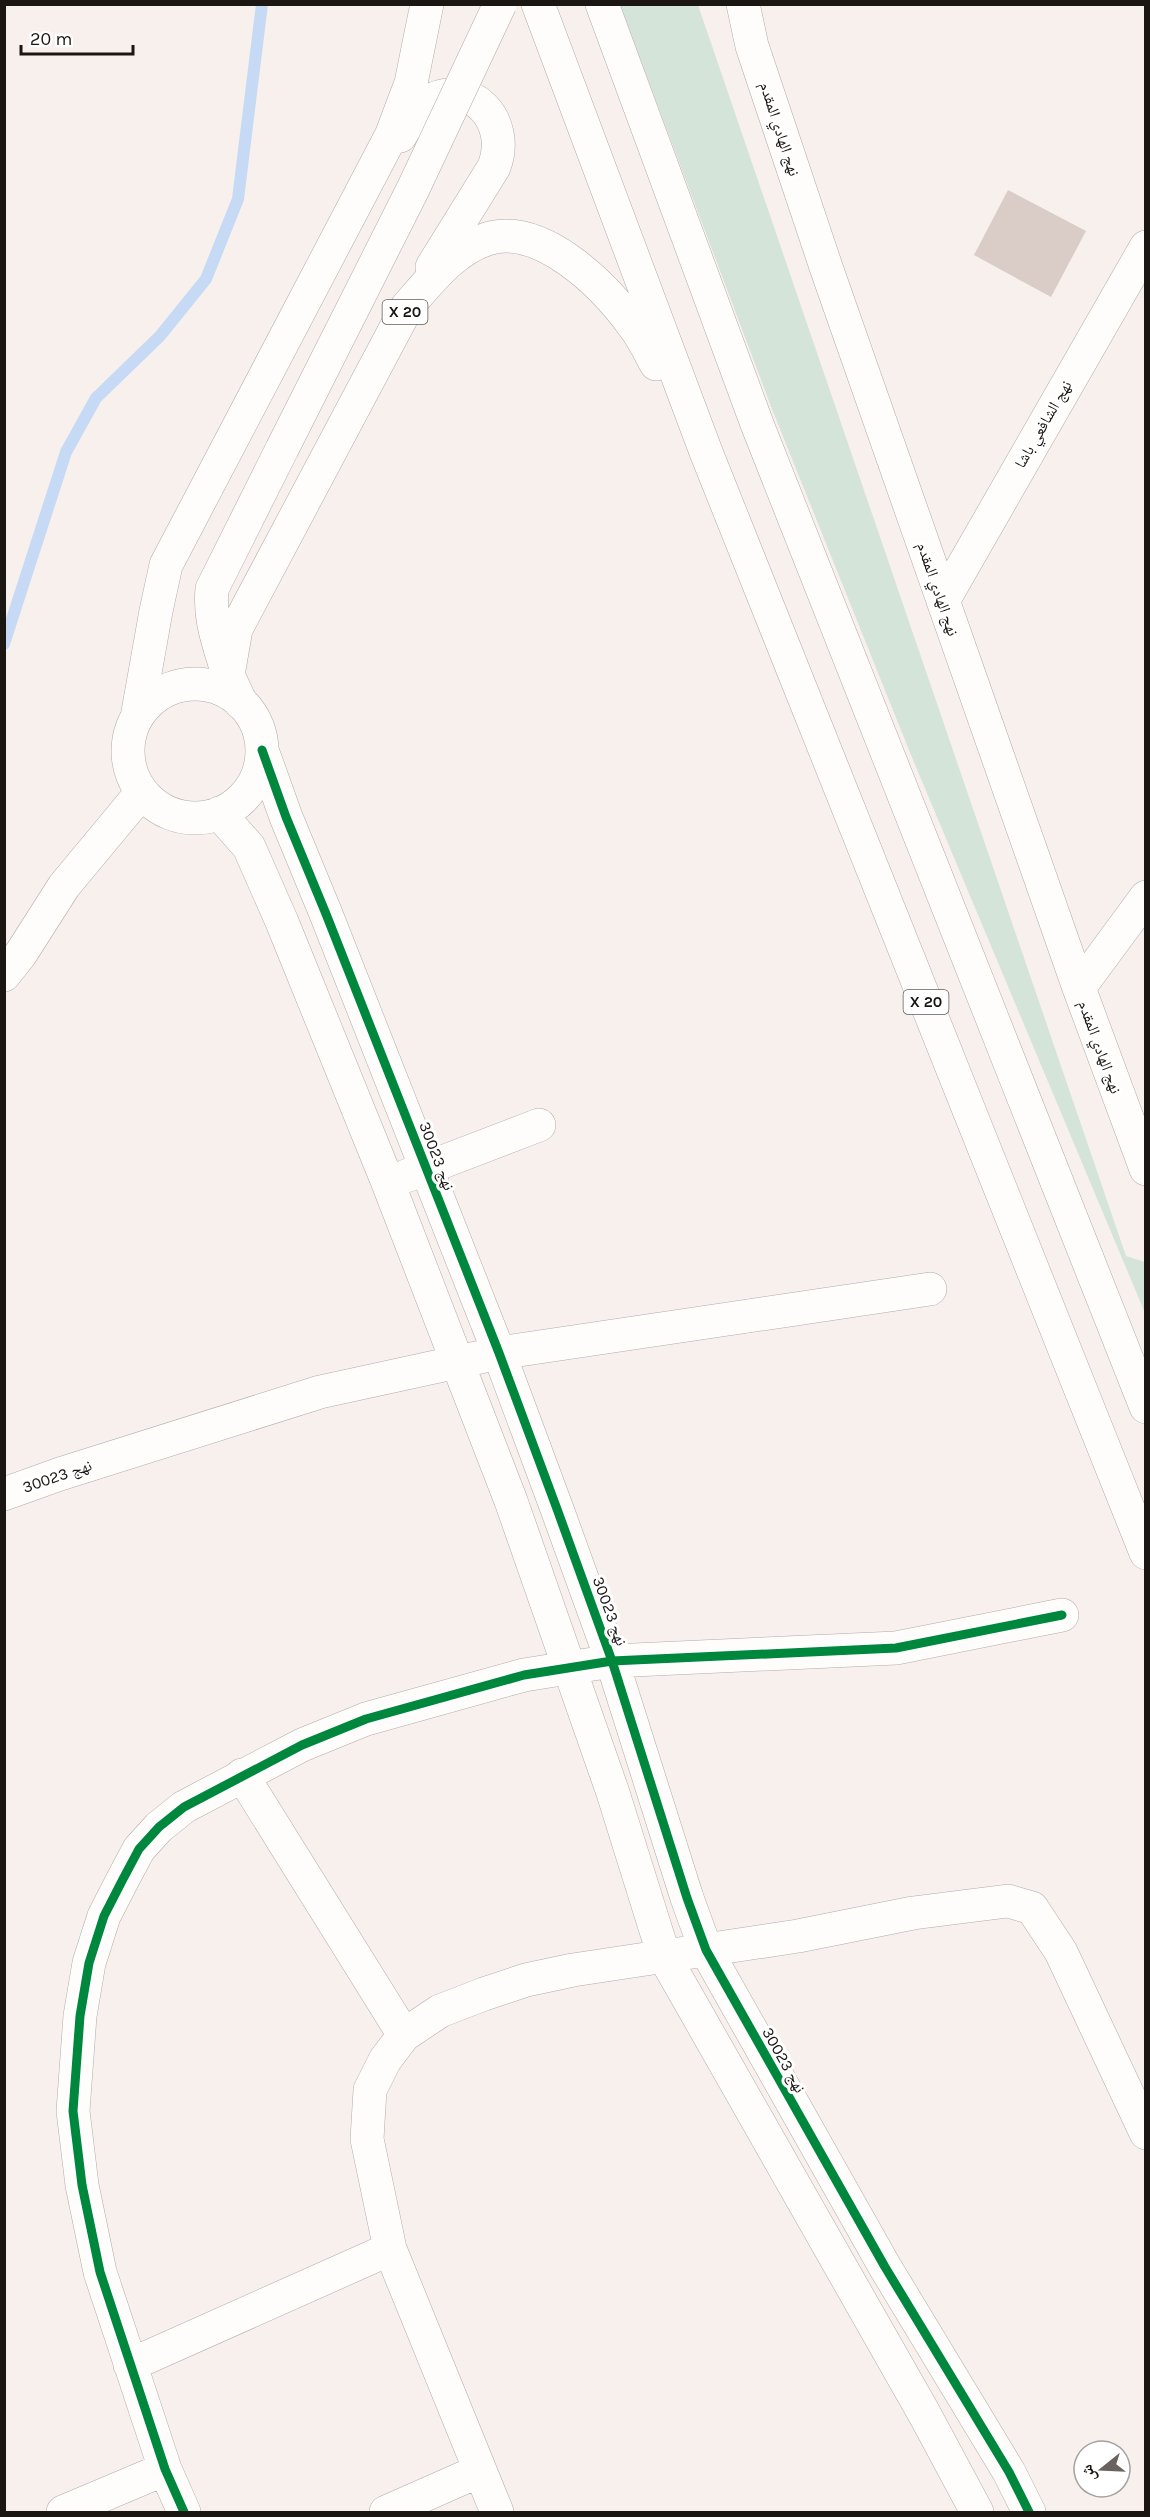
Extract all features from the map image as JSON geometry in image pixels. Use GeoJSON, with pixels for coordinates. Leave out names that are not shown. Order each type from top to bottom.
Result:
{"type":"FeatureCollection","features":[{"type":"Feature","properties":{"kind":"main road"},"geometry":{"type":"LineString","coordinates":[[427,4],[411,83],[391,136],[166,565],[138,712],[128,748],[130,771],[142,792],[157,806],[177,815],[198,818],[219,813],[237,803],[250,788],[259,770],[262,750],[259,733],[252,716],[235,689],[212,624],[210,609],[212,589],[412,189],[500,4]]}},
{"type":"Feature","properties":{"kind":"main road","name":"X 20"},"geometry":{"type":"LineString","coordinates":[[538,4],[706,452],[1146,1553]]}},
{"type":"Feature","properties":{"kind":"main road"},"geometry":{"type":"LineString","coordinates":[[602,4],[757,424],[1146,1407]]}},
{"type":"Feature","properties":{"kind":"main road","name":"نهج الهادي المقدم"},"geometry":{"type":"LineString","coordinates":[[743,4],[752,46],[820,248],[1079,988],[1146,1169]]}},
{"type":"Feature","properties":{"kind":"main road"},"geometry":{"type":"LineString","coordinates":[[361,196],[414,114],[427,103],[442,96],[458,95],[473,100],[487,109],[496,123],[500,137],[500,153],[494,167],[407,307]]}},
{"type":"Feature","properties":{"kind":"main road","name":"X 20"},"geometry":{"type":"LineString","coordinates":[[235,689],[236,629],[407,307],[436,274],[465,250],[487,239],[512,237],[536,243],[565,258],[598,284],[634,326],[706,452]]}},
{"type":"Feature","properties":{"kind":"main road","name":"نهج الشافعي باشا"},"geometry":{"type":"LineString","coordinates":[[943,602],[1146,247]]}},
{"type":"Feature","properties":{"kind":"main road"},"geometry":{"type":"LineString","coordinates":[[138,712],[162,692],[182,685],[203,684],[224,690],[235,689]]}},
{"type":"Feature","properties":{"kind":"main road","name":"نهج 30023"},"geometry":{"type":"LineString","coordinates":[[262,750],[286,817],[499,1353],[612,1660],[683,1887],[706,1950],[885,2266],[1009,2472],[1029,2512]]}},
{"type":"Feature","properties":{"kind":"main road"},"geometry":{"type":"LineString","coordinates":[[4,975],[64,886],[142,792]]}},
{"type":"Feature","properties":{"kind":"main road"},"geometry":{"type":"LineString","coordinates":[[219,813],[249,847],[282,922],[388,1183],[511,1501],[613,1793],[664,1956],[970,2509],[1009,2472]]}},
{"type":"Feature","properties":{"kind":"main road"},"geometry":{"type":"LineString","coordinates":[[1079,988],[1146,897]]}},
{"type":"Feature","properties":{"kind":"main road"},"geometry":{"type":"LineString","coordinates":[[388,1183],[539,1125]]}},
{"type":"Feature","properties":{"kind":"main road","name":"نهج 30023"},"geometry":{"type":"LineString","coordinates":[[4,1494],[60,1474],[320,1392],[455,1361],[930,1289]]}},
{"type":"Feature","properties":{"kind":"main road"},"geometry":{"type":"LineString","coordinates":[[184,2512],[165,2469],[100,2272],[82,2185],[73,2111],[80,2016],[89,1963],[104,1916],[139,1849],[159,1827],[184,1807],[302,1745],[366,1719],[524,1675],[612,1660],[896,1648],[1062,1615]]}},
{"type":"Feature","properties":{"kind":"main road"},"geometry":{"type":"LineString","coordinates":[[242,1775],[404,2035]]}},
{"type":"Feature","properties":{"kind":"main road"},"geometry":{"type":"LineString","coordinates":[[497,2512],[478,2471],[390,2250],[367,2139],[370,2090],[385,2060],[404,2035],[440,2011],[526,1980],[798,1936],[913,1913],[1008,1901],[1032,1908],[1061,1953],[1146,2133]]}},
{"type":"Feature","properties":{"kind":"main road"},"geometry":{"type":"LineString","coordinates":[[130,2365],[390,2250]]}},
{"type":"Feature","properties":{"kind":"main road"},"geometry":{"type":"LineString","coordinates":[[63,2512],[165,2469]]}},
{"type":"Feature","properties":{"kind":"main road"},"geometry":{"type":"LineString","coordinates":[[386,2512],[478,2471]]}},
{"type":"Feature","properties":{"kind":"green space"},"geometry":{"type":"Polygon","coordinates":[[[620,5],[698,5],[1126,1256],[1145,1262],[1145,1313],[911,755],[772,409],[620,5]]]}},
{"type":"Feature","properties":{"kind":"building"},"geometry":{"type":"Polygon","coordinates":[[[1008,190],[1086,231],[1051,297],[974,255],[1008,190]]]}},
{"type":"Feature","properties":{"kind":"waterway"},"geometry":{"type":"LineString","coordinates":[[4,644],[66,452],[96,398],[160,336],[206,279],[238,199],[262,4]]}},
{"type":"Feature","properties":{"kind":"cycle path"},"geometry":{"type":"LineString","coordinates":[[262,750],[286,817],[499,1353],[557,1509],[612,1661],[687,1898],[706,1950],[885,2267],[1009,2472],[1029,2512]]}},
{"type":"Feature","properties":{"kind":"cycle path"},"geometry":{"type":"LineString","coordinates":[[184,2512],[165,2469],[100,2272],[82,2185],[73,2111],[80,2016],[89,1963],[104,1916],[123,1879],[139,1849],[159,1827],[184,1807],[302,1745],[366,1719],[524,1675],[612,1661],[896,1648],[1062,1615]]}}]}
